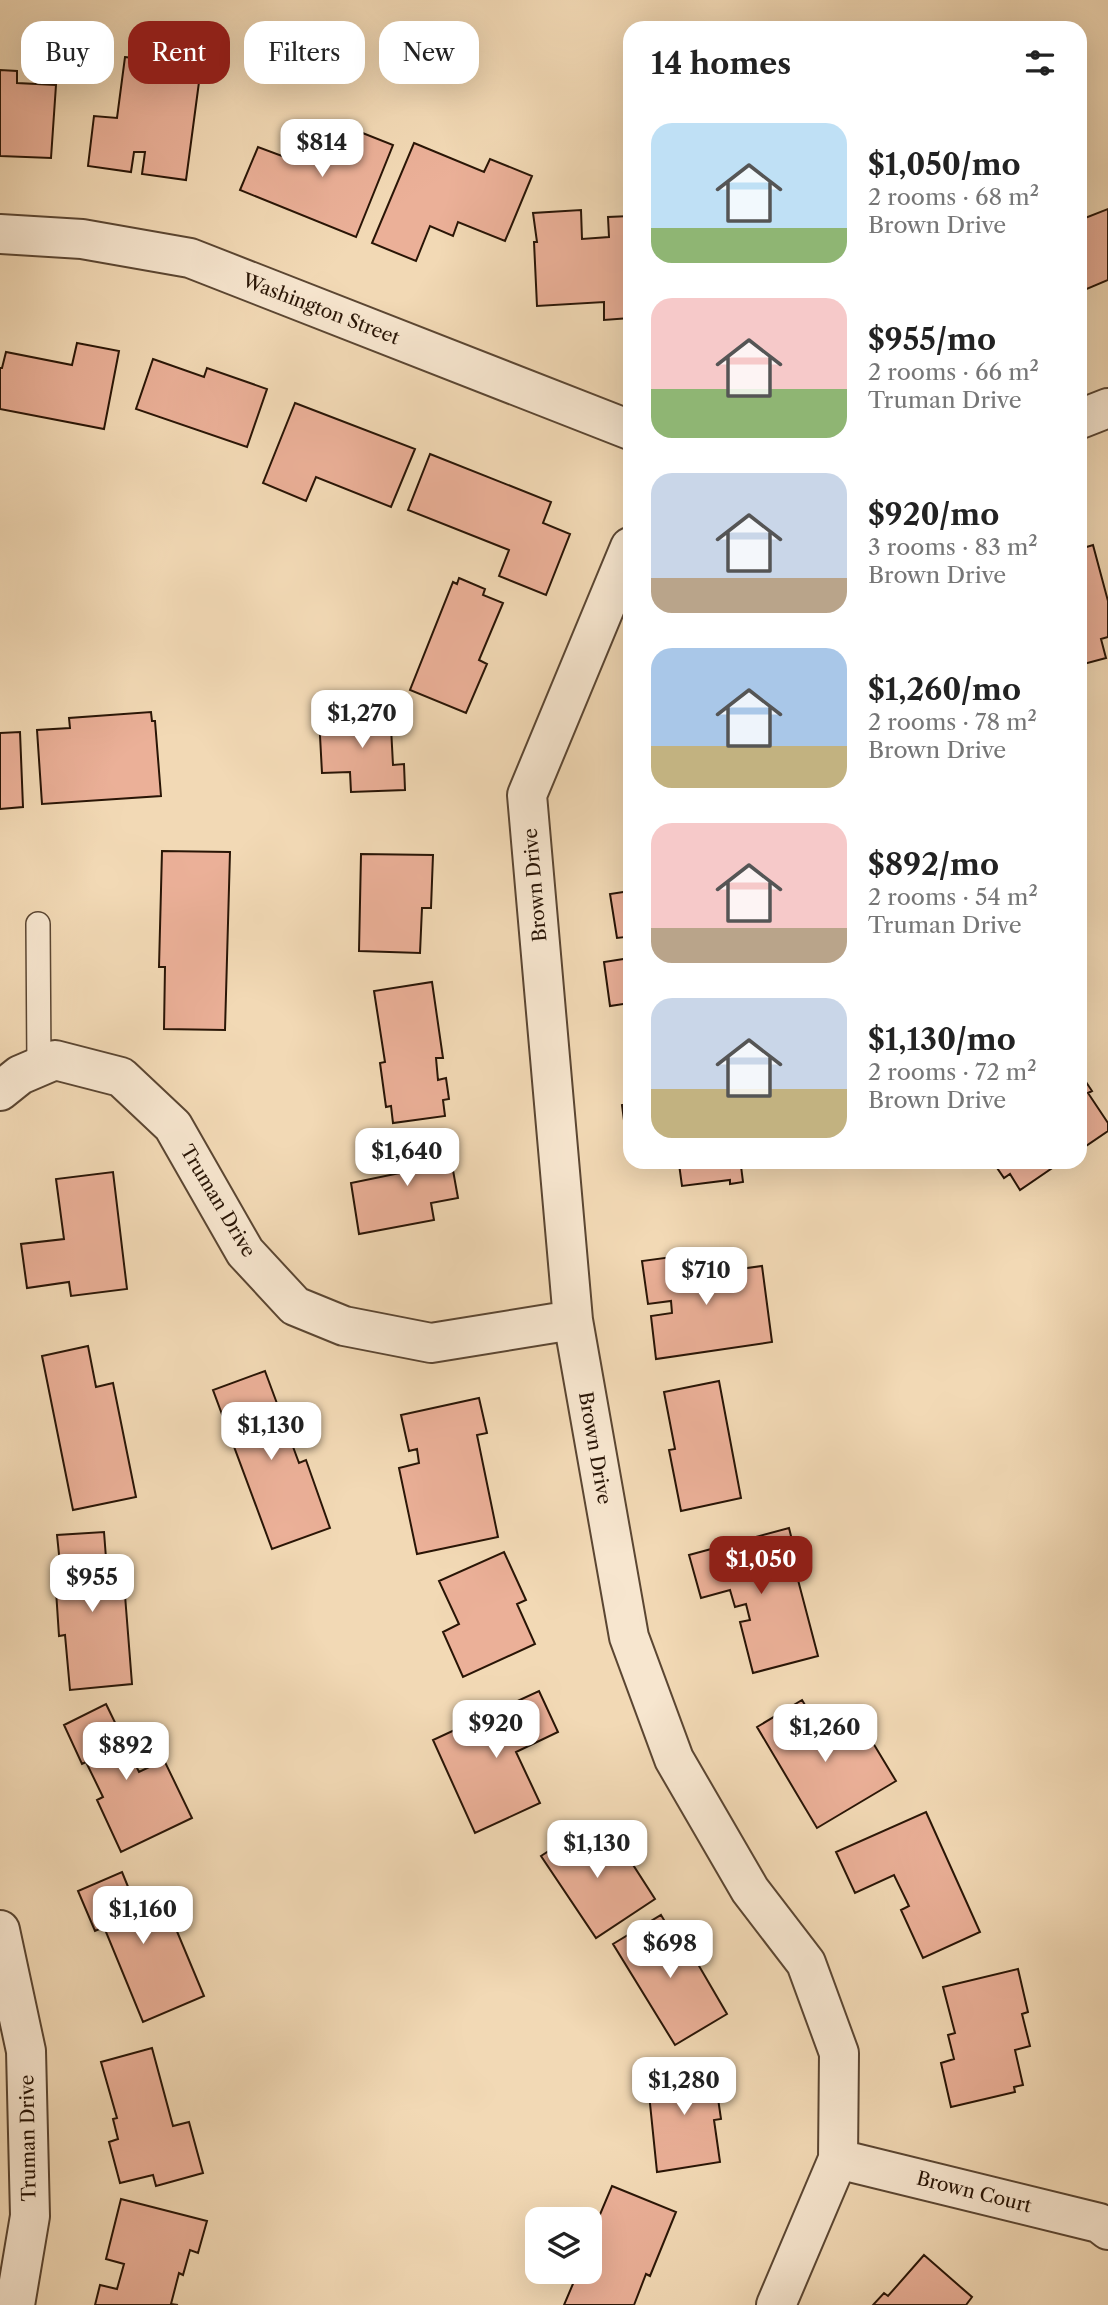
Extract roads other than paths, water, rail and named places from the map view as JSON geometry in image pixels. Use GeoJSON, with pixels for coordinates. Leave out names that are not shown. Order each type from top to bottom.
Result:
{"type":"FeatureCollection","features":[{"type":"Feature","properties":{"kind":"street","name":"Washington Street"},"geometry":{"type":"LineString","coordinates":[[0,234],[82,239],[190,258],[623,427]]}},
{"type":"Feature","properties":{"kind":"street"},"geometry":{"type":"LineString","coordinates":[[1087,416],[1108,408]]}},
{"type":"Feature","properties":{"kind":"street","name":"Brown Drive"},"geometry":{"type":"LineString","coordinates":[[623,564],[527,795],[573,1320],[629,1637],[674,1759],[750,1890],[806,1963],[839,2053],[838,2159],[776,2305]]}},
{"type":"Feature","properties":{"kind":"street","name":"Truman Drive"},"geometry":{"type":"LineString","coordinates":[[0,1091],[20,1075],[55,1060],[121,1077],[173,1126],[245,1252],[295,1306],[344,1326],[431,1343],[573,1320]]}},
{"type":"Feature","properties":{"kind":"street","name":"Truman Drive"},"geometry":{"type":"LineString","coordinates":[[0,1930],[26,2051],[30,2216],[15,2305]]}},
{"type":"Feature","properties":{"kind":"street","name":"Brown Court"},"geometry":{"type":"LineString","coordinates":[[838,2159],[1099,2223],[1108,2230]]}},
{"type":"Feature","properties":{"kind":"lane"},"geometry":{"type":"LineString","coordinates":[[38,924],[39,1067]]}}]}
